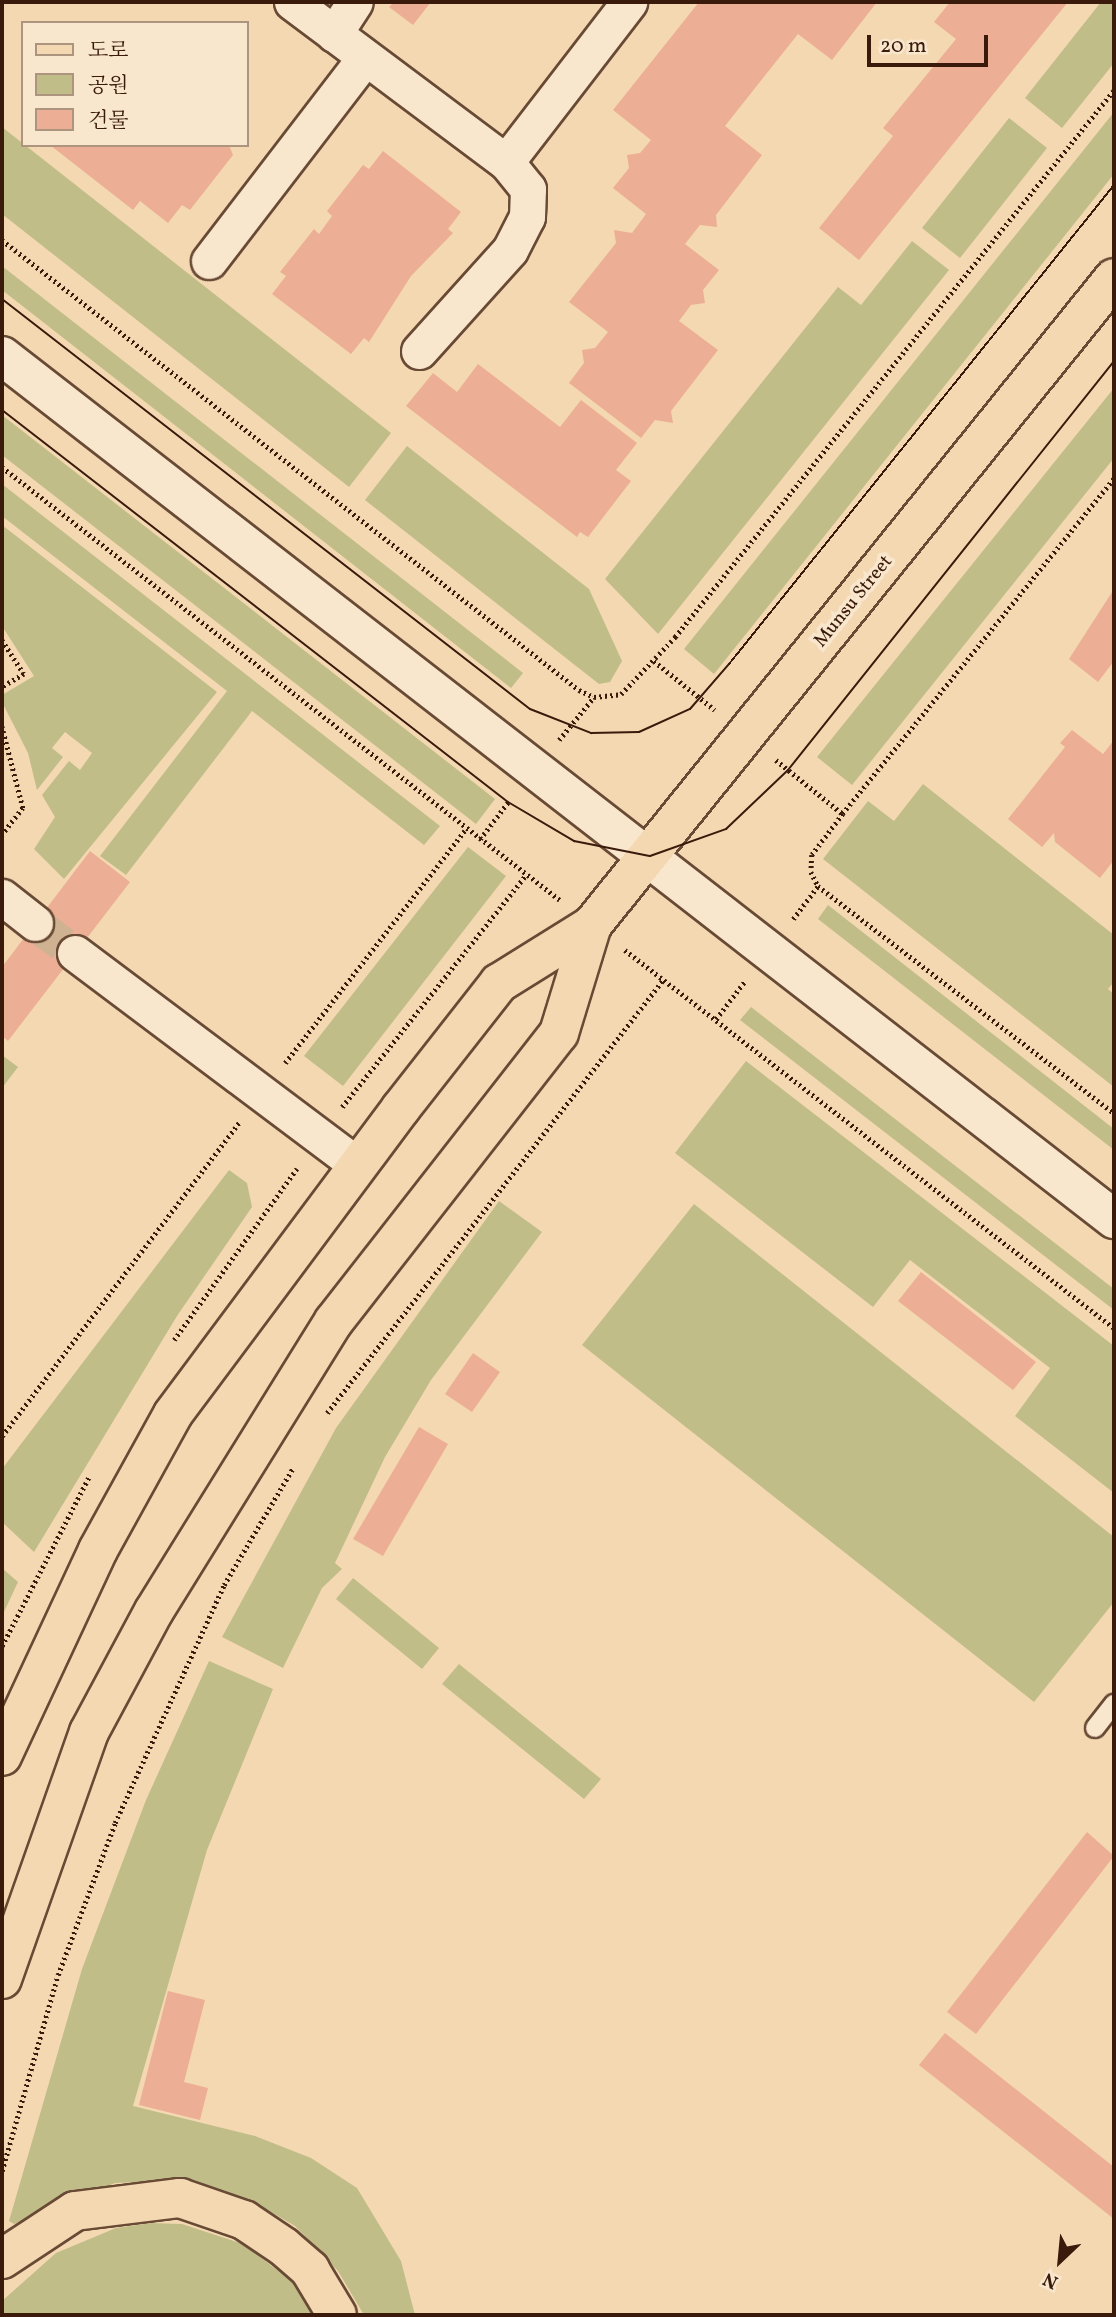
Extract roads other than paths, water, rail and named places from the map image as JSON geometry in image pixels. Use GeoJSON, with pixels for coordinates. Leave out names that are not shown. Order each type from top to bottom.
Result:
{"type":"FeatureCollection","features":[{"type":"Feature","properties":{"kind":"main road","name":"Munsu Street"},"geometry":{"type":"LineString","coordinates":[[592,925],[1114,278]]}},
{"type":"Feature","properties":{"kind":"main road"},"geometry":{"type":"LineString","coordinates":[[2,1756],[98,1550],[173,1414],[357,1166],[499,983],[592,925]]}},
{"type":"Feature","properties":{"kind":"main road"},"geometry":{"type":"LineString","coordinates":[[2,1979],[89,1732],[154,1611],[334,1321],[559,1033],[592,925]]}},
{"type":"Feature","properties":{"kind":"main road"},"geometry":{"type":"LineString","coordinates":[[2,2259],[75,2211],[180,2197],[244,2220],[284,2247],[310,2270],[337,2315]]}},
{"type":"Feature","properties":{"kind":"street"},"geometry":{"type":"LineString","coordinates":[[292,2],[506,162],[528,188],[527,217],[510,250],[419,351]]}},
{"type":"Feature","properties":{"kind":"street"},"geometry":{"type":"LineString","coordinates":[[334,34],[355,2]]}},
{"type":"Feature","properties":{"kind":"street"},"geometry":{"type":"LineString","coordinates":[[506,162],[629,2]]}},
{"type":"Feature","properties":{"kind":"street"},"geometry":{"type":"LineString","coordinates":[[209,261],[365,58]]}},
{"type":"Feature","properties":{"kind":"street"},"geometry":{"type":"LineString","coordinates":[[2,356],[650,856],[1114,1219]]}},
{"type":"Feature","properties":{"kind":"street"},"geometry":{"type":"LineString","coordinates":[[2,897],[35,923]]}},
{"type":"Feature","properties":{"kind":"street"},"geometry":{"type":"LineString","coordinates":[[75,953],[357,1166]]}},
{"type":"Feature","properties":{"kind":"lane"},"geometry":{"type":"LineString","coordinates":[[1095,1728],[1114,1704]]}},
{"type":"Feature","properties":{"kind":"tunnel"},"geometry":{"type":"LineString","coordinates":[[35,923],[75,953]]}},
{"type":"Feature","properties":{"kind":"tram line"},"geometry":{"type":"LineString","coordinates":[[2,299],[530,709],[591,733],[639,732],[690,709],[1114,185]]}},
{"type":"Feature","properties":{"kind":"tram line"},"geometry":{"type":"LineString","coordinates":[[2,410],[508,802],[574,841],[650,856],[726,829],[788,770],[1114,361]]}}]}
